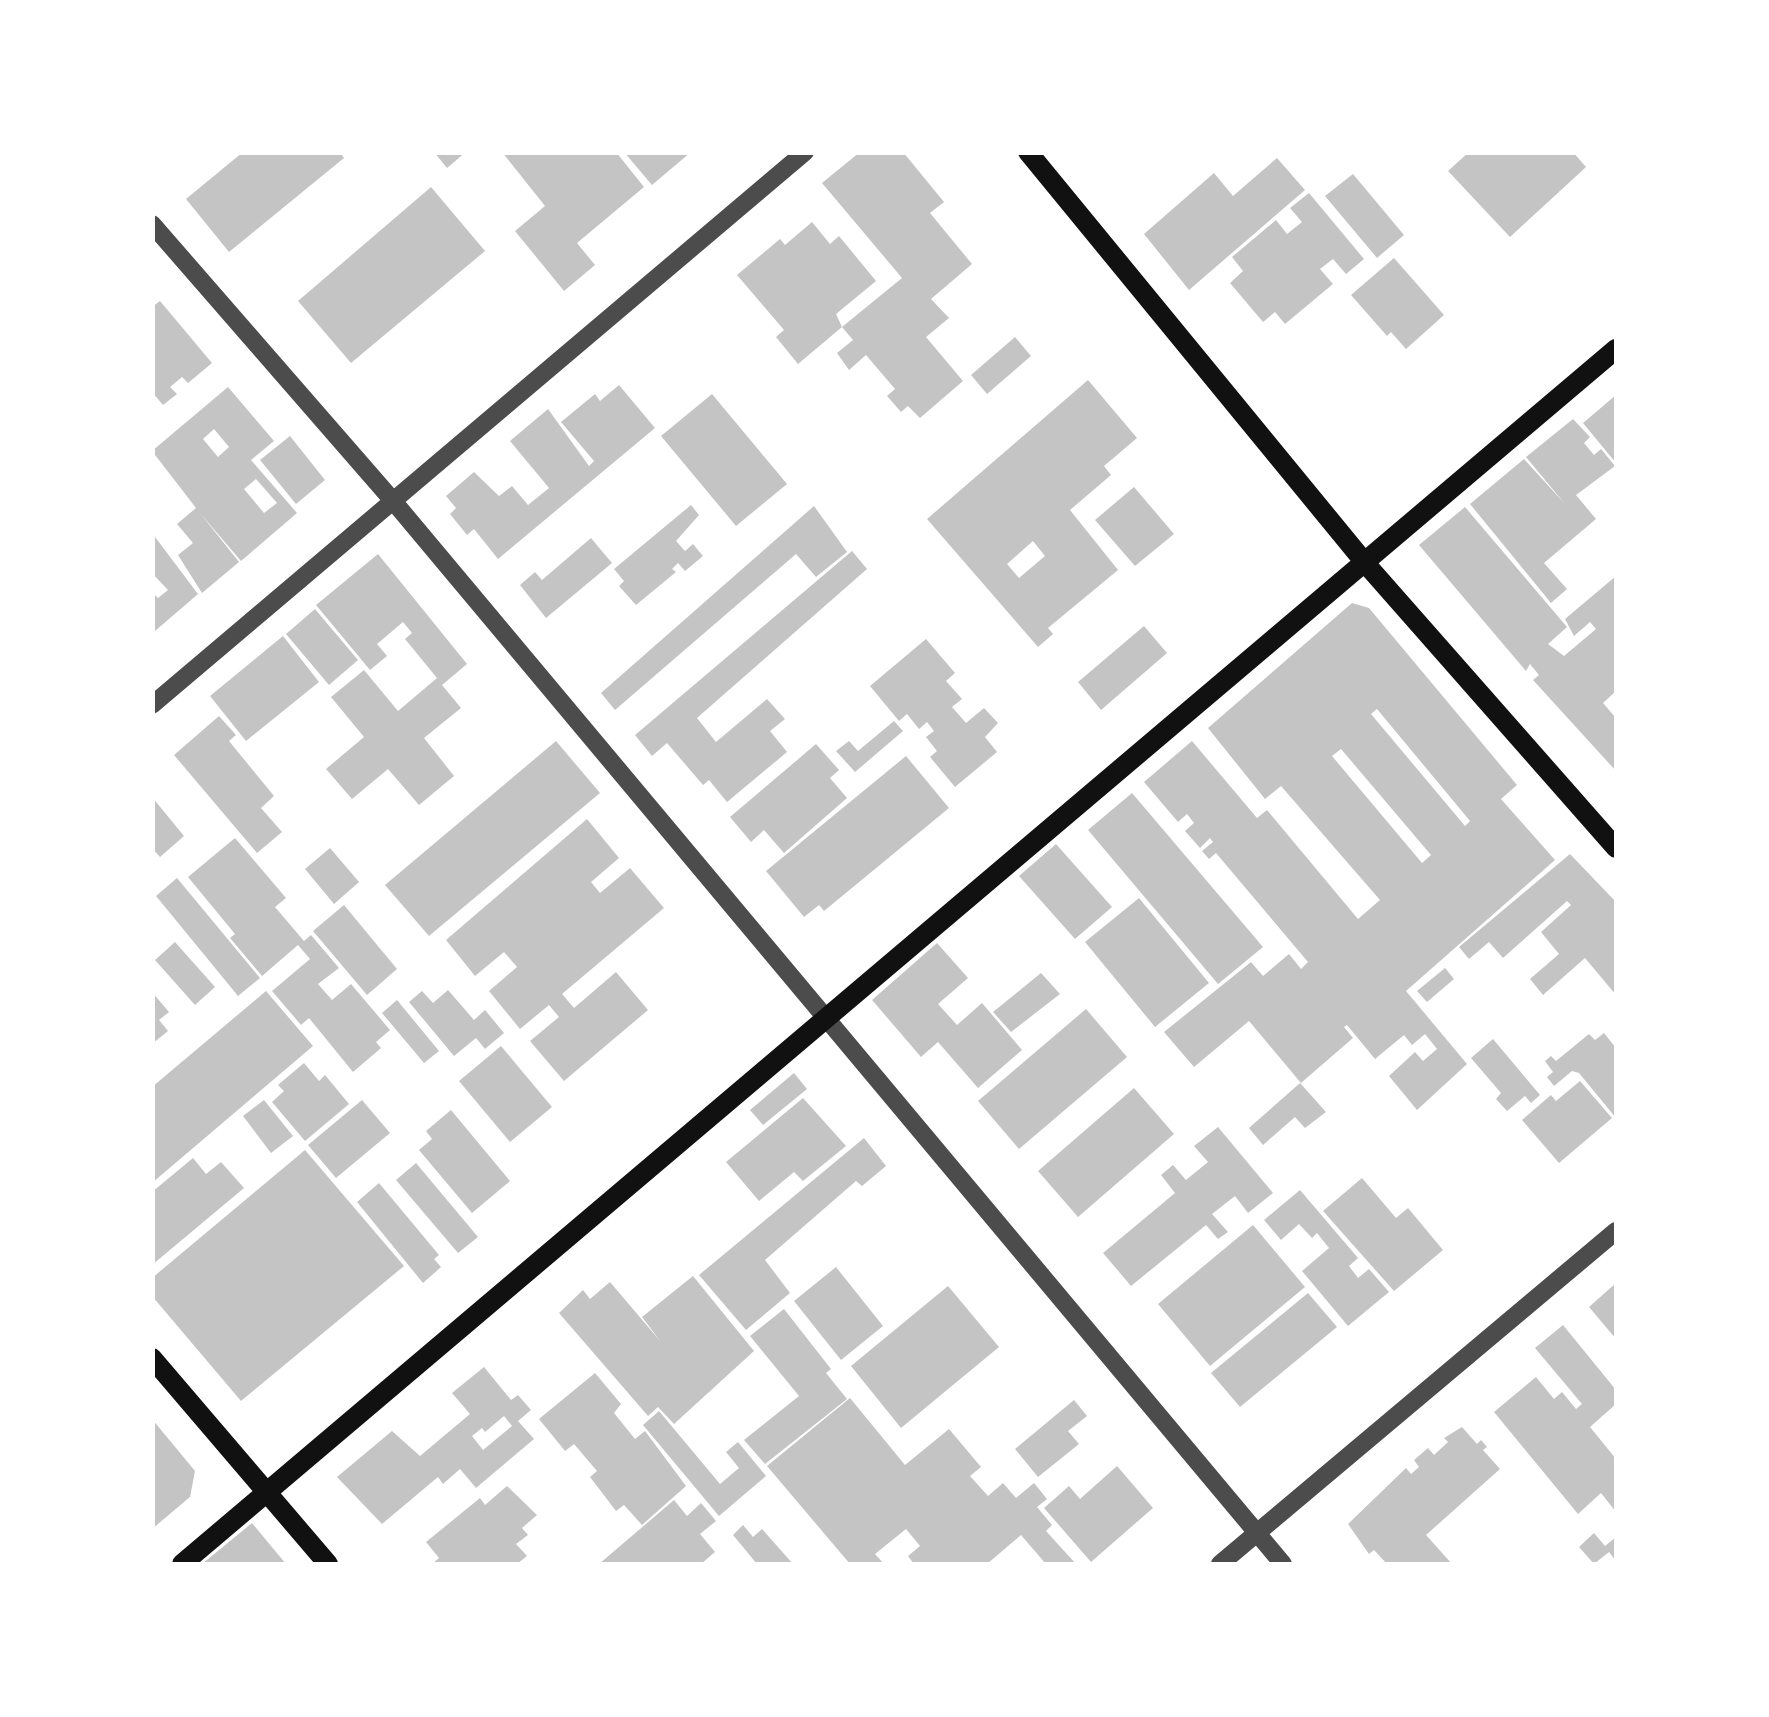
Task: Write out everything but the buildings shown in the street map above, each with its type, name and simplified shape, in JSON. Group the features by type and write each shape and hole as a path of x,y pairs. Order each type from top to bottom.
{"main road":[{"path":"1028,152 1366,564 1616,848"},
{"path":"182,1564 1616,349"},
{"path":"152,1358 328,1564"}],"street":[{"path":"152,705 805,152"},
{"path":"152,224 394,502 1283,1564"},
{"path":"1220,1564 1616,1231"}]}
